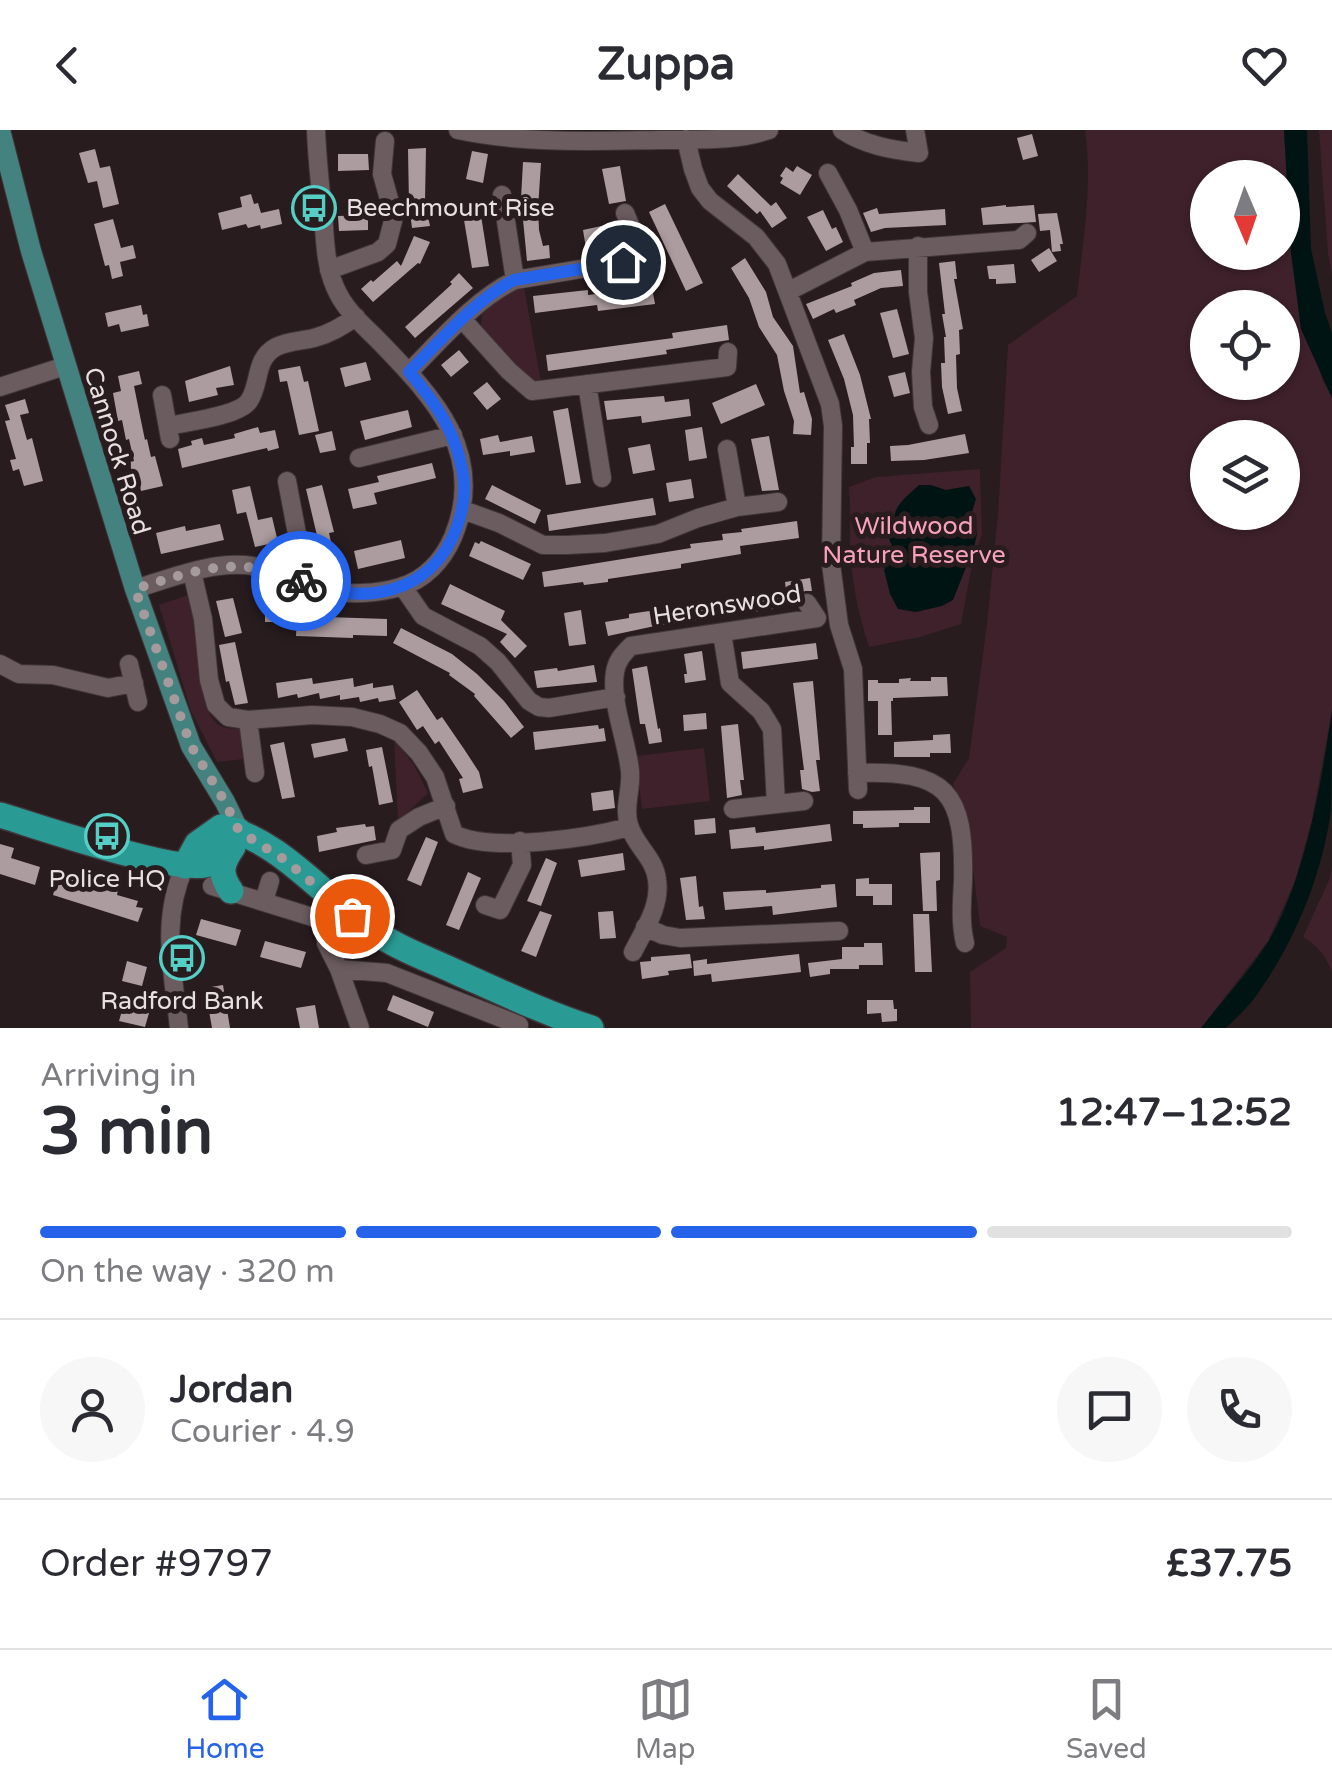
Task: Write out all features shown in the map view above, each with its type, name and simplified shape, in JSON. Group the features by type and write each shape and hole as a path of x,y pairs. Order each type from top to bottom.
{"highway":[{"path":"0,815 135,856 186,866 197,844 221,827 236,839 285,860 334,915 551,1015 592,1028"},
{"path":"222,889 222,868 236,839"}],"main road":[{"name":"Cannock Road","path":"0,130 30,251 135,589 191,746 225,802 236,839"}],"street":[{"path":"135,589 192,572 239,565 326,590 376,592 422,577 448,550 463,510 464,476 453,435 431,397 345,306 330,270 316,130"},
{"path":"458,130 686,140 732,139 769,130"},
{"path":"842,130 872,144 919,152 915,130"},
{"path":"686,140 700,188 710,201 756,237 777,264 830,404 831,564 838,625 853,669 858,782 893,772 947,781 959,818 963,873 960,933"},
{"path":"330,270 378,252 392,234 394,217 382,174 384,141"},
{"path":"828,173 864,252"},
{"path":"502,196 514,280"},
{"path":"624,213 652,276"},
{"path":"789,291 864,252 1023,242"},
{"path":"918,246 924,338 920,415"},
{"path":"409,372 500,287 514,280 623,262 642,255"},
{"path":"162,395 169,433 234,412 250,400 259,366 278,346 326,334 356,317"},
{"path":"462,319 532,392 728,366 728,352"},
{"path":"0,386 65,366"},
{"path":"587,384 607,465"},
{"path":"359,458 453,435"},
{"path":"728,449 737,507"},
{"path":"283,489 298,539 288,576"},
{"path":"463,510 499,522 543,544 567,545 658,534 737,507 778,502"},
{"path":"192,572 203,619 208,680 216,706 228,717 352,717 400,734 419,752 435,778 454,834 466,840 520,841 597,835 629,827 652,860 658,877 658,895 633,952"},
{"path":"403,586 422,616 480,646 529,701 539,707 616,697"},
{"name":"Heronswood","path":"629,827 631,778 614,674 619,658 631,646 818,618 808,604"},
{"path":"722,632 730,684 761,711 772,729 776,804"},
{"path":"0,661 16,660 53,675 108,688 134,684"},
{"path":"129,664 138,702"},
{"path":"248,720 255,773"},
{"path":"734,809 804,801"},
{"path":"366,855 392,850 399,830 446,806"},
{"path":"486,905 500,910 522,865 520,841"},
{"path":"179,1028 169,927 176,886 186,866"},
{"path":"264,902 270,881"},
{"path":"222,889 264,902 334,915 326,944 360,1028"},
{"path":"646,927 680,938 817,941 839,931"},
{"path":"339,969 387,974 518,1025"}],"green space":[{"path":"1085,130 1284,130 1286,160 1190,160 1190,270 1295,270 1322,379 1332,398 1332,710 1312,820 1295,881 1268,941 1201,1028 971,1028 970,972 1006,948 1007,937 980,926 967,818 953,784 969,758 987,624 1008,345 1077,296 1088,172"},
{"path":"1319,130 1332,130 1332,276 1328,254"},
{"path":"524,287 541,382 527,379 481,327 482,312 505,292"},
{"name":"Wildwood Nature Reserve","path":"980,469 982,534 961,624 869,647 852,570 849,487 876,477"},
{"path":"191,594 208,709 218,724 240,729 245,759 217,762 191,711 159,605"},
{"path":"394,739 414,765 428,793 398,822"},
{"path":"704,748 710,801 642,809 636,756"},
{"path":"1332,867 1332,972 1321,952 1303,937"}],"shaded area":[{"path":"1284,130 1307,130 1311,249 1332,333 1332,398 1301,329 1300,290 1296,290 1293,270 1300,270 1300,160 1286,160"},
{"path":"919,485 946,490 969,486 976,499 972,512 977,534 953,600 916,612 898,609 884,570 895,552 889,539 894,516 902,501"},
{"path":"1332,710 1331,810 1321,860 1304,910 1281,957 1250,1004 1226,1028 1201,1028 1261,953 1281,917 1310,829"}],"building":[{"path":"1032,134 1038,156 1023,160 1017,138"},
{"path":"426,148 425,201 430,226 412,228 408,149"},
{"path":"95,149 100,168 110,166 119,204 103,208 97,181 88,183 79,153"},
{"path":"472,151 488,154 483,183 466,179"},
{"path":"338,154 368,154 369,170 338,171"},
{"path":"523,162 541,163 539,230 543,246 549,245 550,258 527,261 521,199"},
{"path":"620,166 626,201 609,204 602,169"},
{"path":"797,166 812,175 800,195 780,183 786,167 793,172"},
{"path":"738,174 771,206 776,202 787,218 772,228 760,211 757,214 727,186"},
{"path":"251,194 261,213 279,209 282,224 261,229 260,225 248,228 246,224 222,230 218,213 242,207 240,197"},
{"path":"665,204 703,283 686,291 649,212"},
{"path":"1034,205 1036,222 983,225 981,208"},
{"path":"476,206 476,210 480,209 489,266 472,268 462,208"},
{"path":"877,208 879,214 945,209 946,225 871,232 863,213"},
{"path":"823,210 843,242 826,251 807,217"},
{"path":"1057,213 1063,244 1061,251 1052,252 1050,230 1040,231 1038,214"},
{"path":"368,215 368,230 339,231 338,216"},
{"path":"113,219 121,248 133,245 136,258 120,262 123,276 112,279 94,224"},
{"path":"606,225 611,251 587,255 583,230"},
{"path":"414,236 430,242 420,264 373,302 361,289 397,261 401,266"},
{"path":"1049,248 1057,261 1039,272 1031,260"},
{"path":"745,258 766,292 773,317 793,346 800,393 804,392 812,419 811,435 793,434 794,421 777,355 731,268"},
{"path":"955,261 954,279 963,329 959,330 960,354 956,355 962,411 948,414 942,387 946,337 939,263"},
{"path":"1014,264 1016,283 996,284 996,279 989,279 987,266"},
{"path":"901,270 903,286 881,288 836,313 834,309 813,319 806,304 874,273"},
{"path":"459,273 473,288 415,338 405,327"},
{"path":"652,288 655,304 598,311 597,305 535,313 533,296 588,290 588,295"},
{"path":"141,305 149,326 121,332 119,324 108,327 105,313"},
{"path":"897,309 909,354 893,358 880,313"},
{"path":"727,325 729,340 666,350 667,354 548,371 546,355 673,338 672,333"},
{"path":"844,334 871,419 867,464 851,464 853,415 828,340"},
{"path":"459,350 469,362 451,377 441,365"},
{"path":"366,362 371,380 345,387 340,368"},
{"path":"230,366 234,385 216,388 218,395 189,402 185,381"},
{"path":"300,366 304,382 308,381 319,431 299,435 287,381 280,382 278,370"},
{"path":"139,371 142,384 134,386 145,440 151,457 155,456 163,486 141,491 137,473 132,474 130,462 134,461 129,439 126,440 122,420 118,421 113,393 121,391 118,376"},
{"path":"905,372 910,393 894,397 888,376"},
{"path":"487,382 501,399 487,410 473,393"},
{"path":"756,384 765,405 721,424 712,403"},
{"path":"664,396 665,402 689,399 691,416 642,423 641,416 607,420 604,401"},
{"path":"25,399 29,413 20,415 27,440 32,438 43,481 24,486 19,469 13,471 10,460 16,459 5,421 10,420 5,405"},
{"path":"568,408 581,483 566,485 553,411"},
{"path":"408,410 412,427 365,440 360,421"},
{"path":"258,427 260,433 275,430 279,448 182,468 178,449 192,445 191,441 202,438 204,445 235,438 234,434"},
{"path":"702,427 707,458 689,461 685,430"},
{"path":"332,431 336,450 320,453 315,435"},
{"path":"965,434 969,453 891,461 890,446"},
{"path":"498,435 500,442 532,436 535,452 483,455 480,439"},
{"path":"769,436 779,490 762,491 751,439"},
{"path":"650,444 655,470 633,474 628,448"},
{"path":"432,463 436,478 374,493 377,504 353,509 348,489 379,482 377,476"},
{"path":"691,479 694,498 669,502 666,483"},
{"path":"322,485 334,532 329,533 336,565 319,569 313,546 319,544 306,489"},
{"path":"492,485 541,510 535,524 485,499"},
{"path":"250,486 258,520 272,517 278,542 255,547 246,512 237,514 232,490"},
{"path":"653,498 656,515 549,531 547,515"},
{"path":"797,521 799,538 740,546 741,554 608,582 544,587 542,572 691,548 690,544 723,540 722,534 742,532 741,529"},
{"path":"220,524 224,540 161,554 156,533"},
{"path":"401,540 405,558 358,569 354,551"},
{"path":"481,541 531,564 523,580 469,556 475,542"},
{"path":"810,578 812,591 787,598 785,582"},
{"path":"450,584 505,611 501,620 527,646 515,658 500,642 507,634 441,604"},
{"path":"777,592 780,608 608,636 605,622 629,618 629,614"},
{"path":"233,598 242,633 225,637 216,601"},
{"path":"265,605 290,606 289,622 265,622"},
{"path":"581,610 586,644 569,646 564,613"},
{"path":"297,616 387,619 387,636 296,636"},
{"path":"401,628 452,654 477,674 524,727 511,738 475,694 450,673 393,643"},
{"path":"235,642 248,703 235,705 219,645"},
{"path":"816,643 818,659 743,669 741,652"},
{"path":"702,651 706,680 685,683 684,654"},
{"path":"594,665 597,682 537,688 534,671"},
{"path":"647,666 662,742 649,744 645,724 640,724 632,669"},
{"path":"931,677 947,677 948,696 893,698 892,735 878,735 878,701 868,701 868,680 899,683 899,679 911,678 910,681 931,681"},
{"path":"312,678 313,684 353,678 354,687 373,683 373,688 393,685 396,699 360,702 359,697 340,700 340,695 320,699 319,693 278,698 276,683"},
{"path":"813,681 820,791 812,792 802,789 800,770 804,770 793,683"},
{"path":"417,690 437,720 442,717 464,749 479,772 483,788 463,793 459,779 463,778 439,741 435,744 423,726 417,730 399,702"},
{"path":"706,713 707,729 684,731 683,715"},
{"path":"738,724 742,795 727,798 721,726"},
{"path":"598,725 599,729 604,728 606,741 535,750 533,732"},
{"path":"950,734 951,753 894,757 894,742 933,740 933,735"},
{"path":"345,738 348,751 314,758 311,744"},
{"path":"284,742 295,797 282,799 270,745"},
{"path":"382,747 393,802 379,805 366,750"},
{"path":"613,790 615,808 593,811 591,793"},
{"path":"930,807 930,823 863,828 863,824 853,824 853,811"},
{"path":"715,818 716,833 695,835 694,820"},
{"path":"830,824 832,841 764,850 764,846 731,849 729,830 755,827 756,833"},
{"path":"374,826 376,840 319,852 317,836 337,832 336,828"},
{"path":"426,837 438,842 421,886 407,880"},
{"path":"0,844 14,848 11,858 40,867 35,885 0,874"},
{"path":"940,852 937,911 923,911 920,853"},
{"path":"623,853 625,870 581,877 578,860"},
{"path":"546,858 557,863 541,906 527,901"},
{"path":"468,872 481,878 459,930 446,925"},
{"path":"59,874 118,890 117,895 138,901 136,907 143,908 138,922 53,895"},
{"path":"696,876 699,907 703,906 705,919 686,920 680,878"},
{"path":"869,878 869,884 892,884 892,905 873,905 873,896 856,896 856,879"},
{"path":"835,884 837,907 773,915 772,906 725,910 723,892 766,893"},
{"path":"540,911 552,915 536,957 521,951"},
{"path":"613,911 616,938 600,939 598,912"},
{"path":"913,914 929,914 932,972 915,972"},
{"path":"201,919 241,930 236,946 196,935"},
{"path":"265,941 306,952 301,968 260,957"},
{"path":"864,943 882,943 883,965 830,969 830,974 810,977 808,963 842,959 842,947 864,947"},
{"path":"690,954 692,968 642,979 640,962 651,961 651,957"},
{"path":"799,954 801,972 712,982 711,974 694,976 693,961 707,959 707,964"},
{"path":"127,961 147,967 142,986 122,981"},
{"path":"223,985 230,1028 212,1028 205,988"},
{"path":"393,995 434,1012 428,1027 387,1010"},
{"path":"867,1000 893,1000 897,1021 882,1022 881,1013 867,1014"},
{"path":"315,1005 319,1028 300,1028 296,1008"},
{"path":"123,1007 149,1013 145,1027 119,1021"}],"way so far":[{"path":"301,581 239,565 192,572 135,589 191,746 239,831 285,860 352,916"}],"place":[{"name":"Beechmount Rise","path":"314,208"},
{"name":"Police HQ","path":"107,836"},
{"name":"Radford Bank","path":"182,958"}],"route":[{"path":"301,581 326,590 376,592 403,586 437,564 448,550 463,510 464,476 446,419 409,372 500,287 514,280 623,262"}]}
